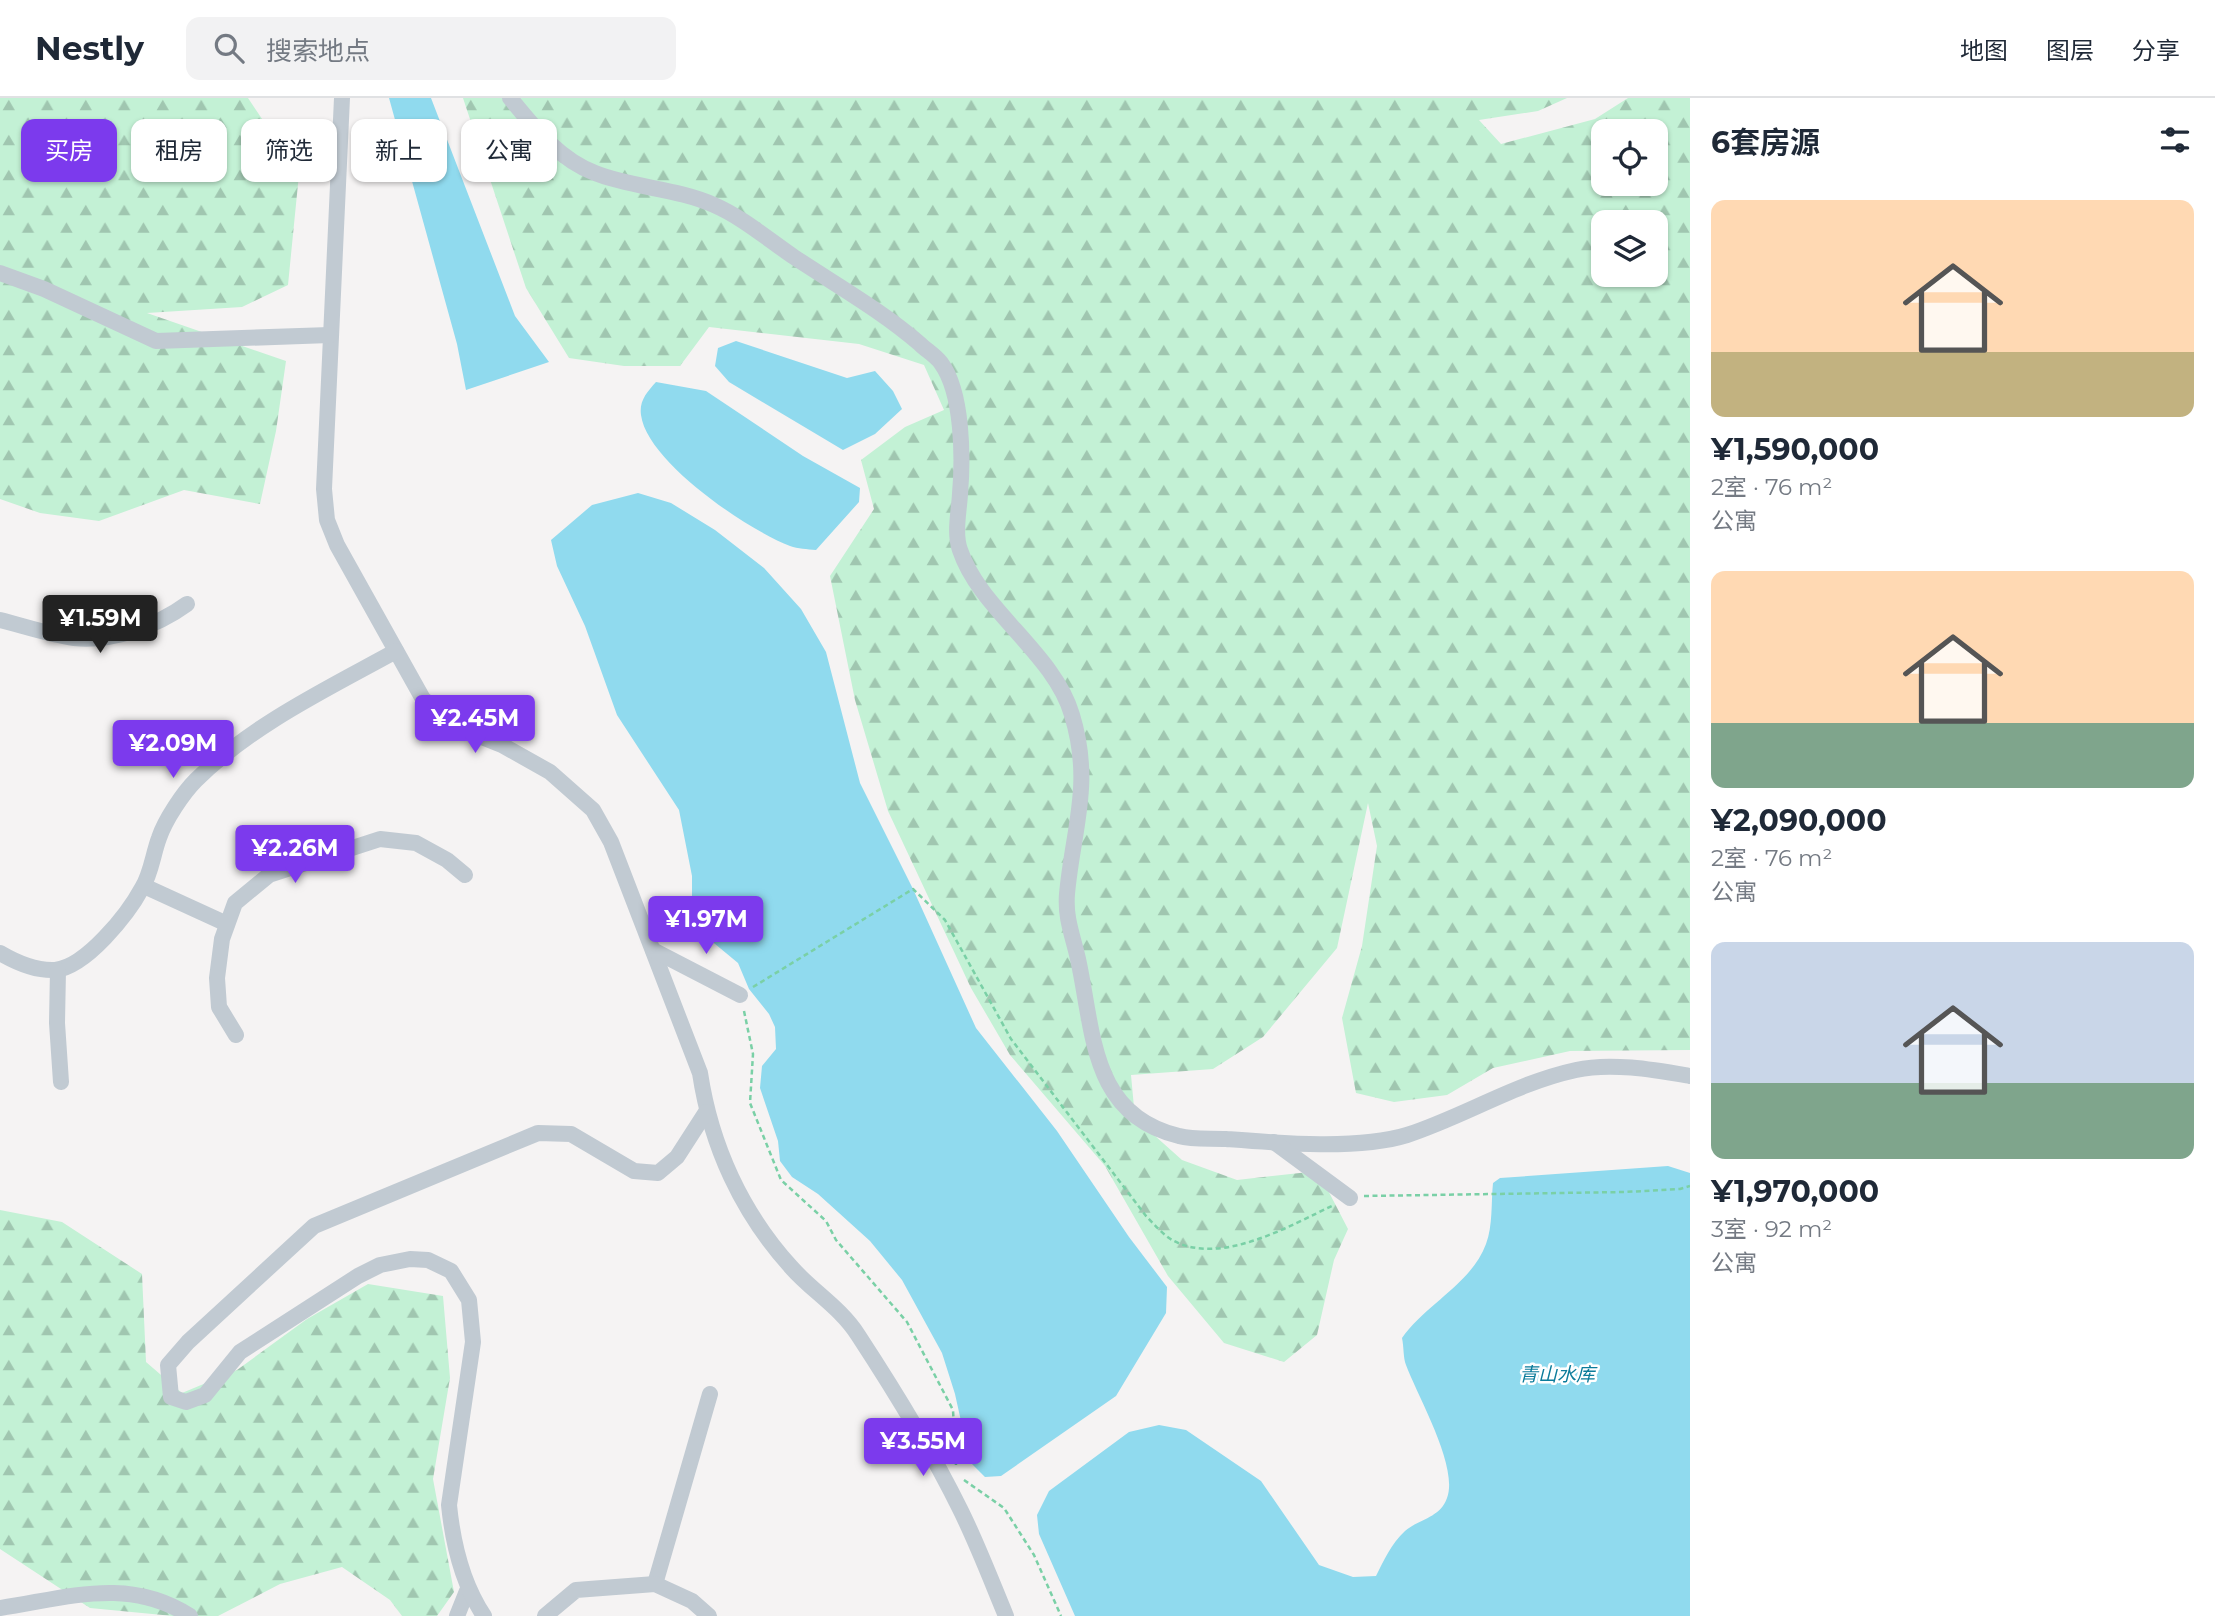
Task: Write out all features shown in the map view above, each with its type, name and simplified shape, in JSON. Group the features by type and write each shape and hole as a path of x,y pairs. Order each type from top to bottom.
{"street":[{"path":"342,98 324,489 327,520 337,545 423,699 457,727 502,746 550,772 593,810 611,842 700,1073 706,1112 730,1178 757,1225 792,1269 832,1304 857,1332 898,1401 914,1421 961,1509 1006,1616"},
{"path":"510,98 542,137 576,164 598,175 680,191 720,207 905,332 941,363 951,384 959,420 962,477 957,537 960,554 986,593 1055,679 1072,712 1080,754 1083,801 1067,894 1067,924 1078,956 1090,1031 1104,1079 1134,1116 1178,1136 1335,1143 1404,1136 1522,1086 1581,1068 1651,1070 1690,1076"},
{"path":"0,273 44,289 156,341 330,335"},
{"path":"0,620 75,638 113,636 166,619 187,604"},
{"path":"0,953 33,969 58,970 80,957 117,927 144,886 160,834 193,783 230,750 289,710 396,651"},
{"path":"236,1035 219,1007 217,978 222,939 235,904 269,875 380,839 415,843 447,860 465,875"},
{"path":"144,886 228,924"},
{"path":"653,950 740,995"},
{"path":"58,970 57,1023 61,1082"},
{"path":"484,1616 467,1591 452,1532 449,1505 473,1342 469,1300 451,1271 428,1260 410,1259 380,1265 240,1352 205,1395 186,1402 171,1396 168,1365 188,1342 314,1226 538,1133 571,1135 634,1171 658,1172 677,1157 706,1112"},
{"path":"1274,1142 1350,1198"},
{"path":"655,1584 710,1394"},
{"path":"545,1616 576,1590 655,1584 692,1601 709,1616"},
{"path":"0,1608 117,1590 167,1601 190,1616"},
{"path":"457,1616 467,1591"}],"path":[{"path":"913,889 740,995 753,1054 750,1103 781,1180 826,1221 836,1240 907,1322 953,1410 957,1468 964,1480 1004,1508 1034,1555 1061,1616"},
{"path":"1370,1195 1625,1192 1690,1186"}],"green space":[{"path":"0,98 248,98 262,119 241,119 241,182 298,182 288,285 242,307 147,313 286,361 276,431 260,504 184,490 99,521 40,513 0,499"},
{"path":"463,98 1567,98 1538,111 1479,120 1501,144 1591,120 1591,196 1668,196 1668,119 1595,119 1628,98 1690,98 1690,1050 1570,1051 1493,1068 1447,1095 1394,1102 1356,1093 1342,1018 1362,946 1377,846 1368,803 1337,948 1263,1037 1213,1069 1131,1075 1135,1118 1182,1160 1237,1180 1318,1171 1348,1229 1334,1260 1317,1335 1284,1362 1224,1343 1168,1276 1105,1166 1010,1055 971,988 888,811 855,700 830,576 874,509 861,460 905,427 944,410 924,365 859,344 709,327 680,366 624,366 569,358 526,288 491,182 557,182 557,119 470,119"},
{"path":"0,1210 62,1222 142,1274 146,1362 182,1393 237,1370 307,1319 368,1284 443,1296 450,1378 433,1479 454,1592 437,1616 402,1616 390,1600 342,1567 280,1584 218,1616 173,1616 90,1608 0,1549"}],"water":[{"path":"389,98 431,98 439,119 395,119"},
{"path":"447,140 461,182 463,182 515,316 549,362 466,390 457,344 412,182 447,182"},
{"path":"736,341 847,378 875,371 893,391 902,409 875,434 843,450 729,382 715,366 718,348"},
{"path":"656,382 706,391 803,456 860,488 859,502 816,550 790,546 750,525 726,510 680,473 647,433 641,405"},
{"path":"638,493 671,503 715,530 764,568 801,609 826,652 860,783 913,889 976,1028 1057,1131 1129,1237 1167,1287 1166,1313 1116,1396 1001,1476 985,1477 970,1462 955,1394 942,1353 902,1280 870,1241 818,1194 792,1177 780,1161 778,1141 760,1088 762,1066 776,1049 775,1027 769,1014 749,989 738,963 703,934 692,912 692,876 679,810 617,715 585,626 557,566 551,540 592,505"},
{"name":"青山水库","path":"1668,1166 1690,1173 1690,1616 1075,1616 1039,1534 1037,1515 1049,1491 1129,1432 1159,1425 1186,1430 1261,1481 1319,1565 1353,1577 1376,1576 1400,1536 1439,1510 1447,1498 1449,1485 1442,1450 1406,1365 1402,1338 1423,1314 1460,1282 1479,1258 1490,1230 1493,1183 1500,1178"}]}
